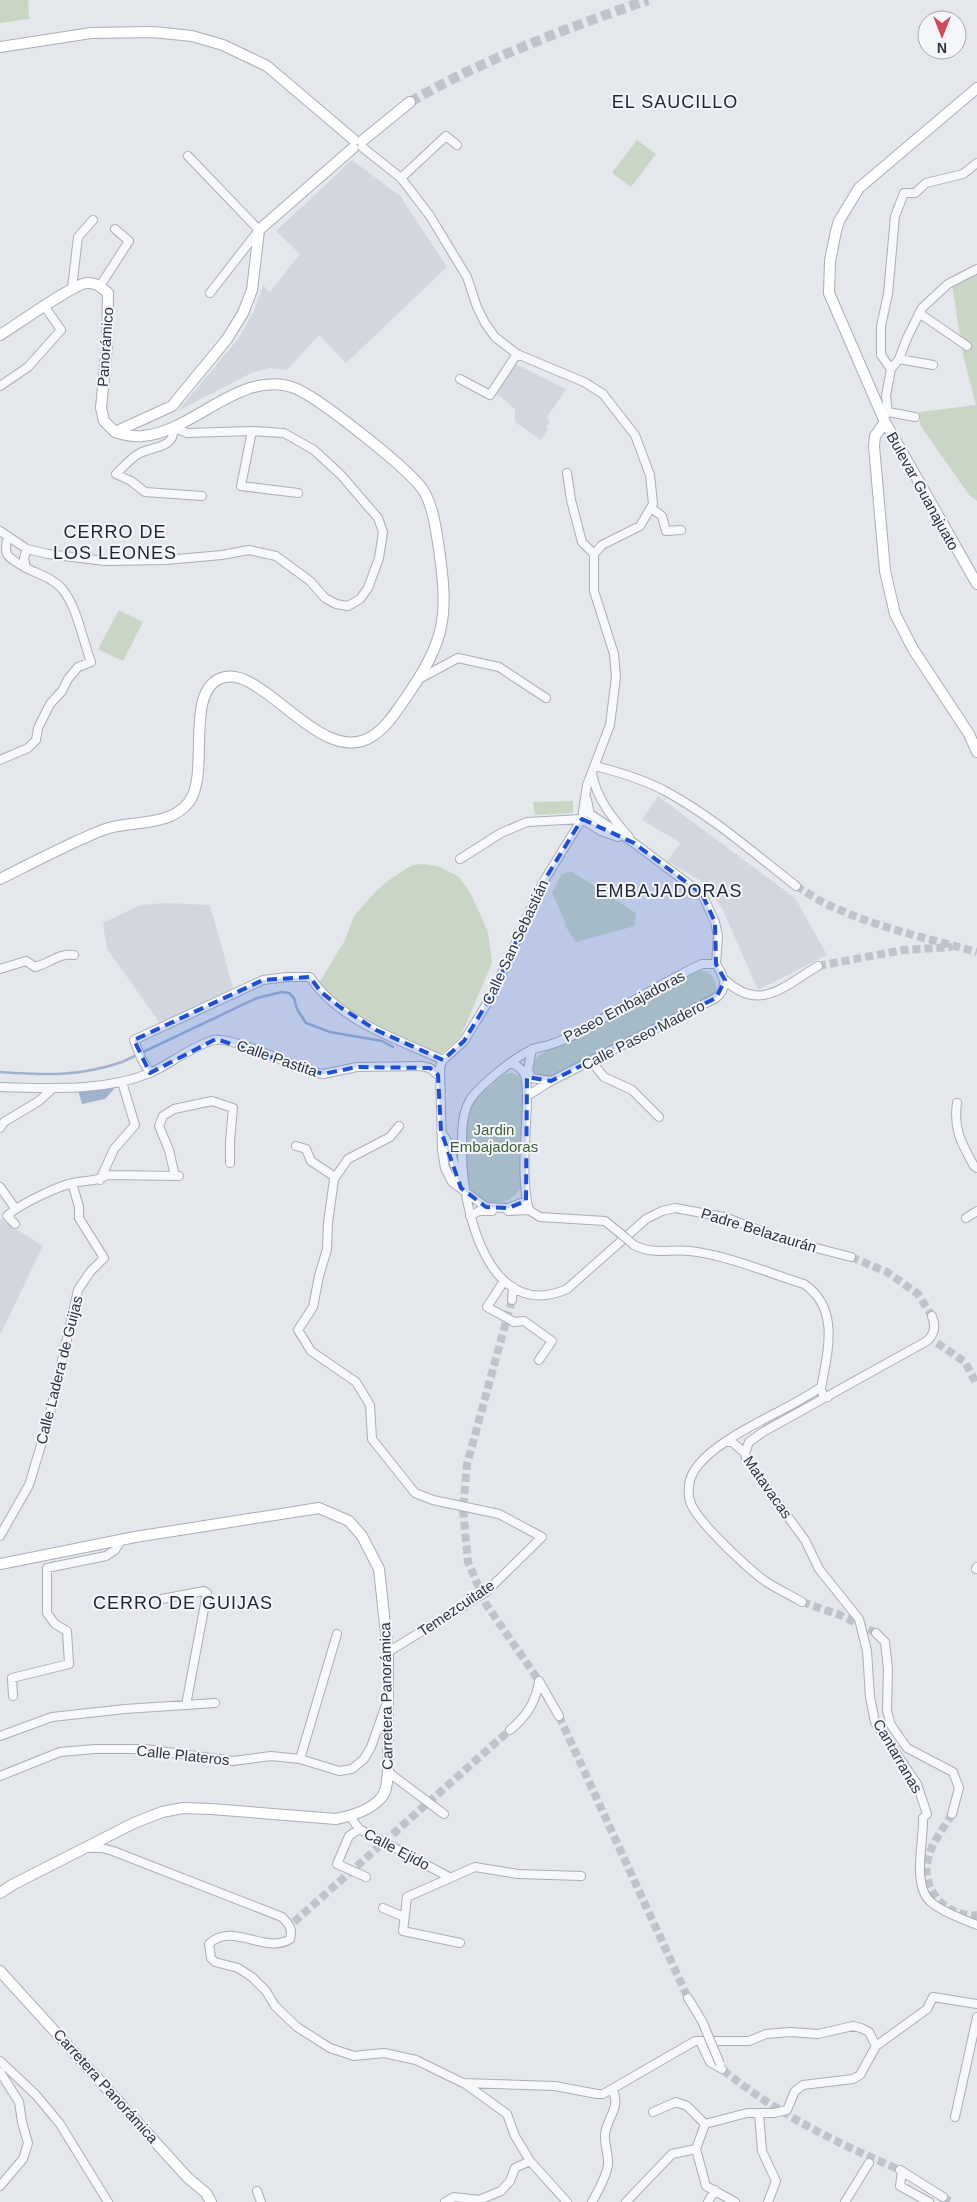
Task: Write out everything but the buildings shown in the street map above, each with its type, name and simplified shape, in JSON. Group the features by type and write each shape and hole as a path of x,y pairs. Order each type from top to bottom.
{"street":[{"path":"0,47 91,33 153,32 192,36 223,45 267,66 401,178 430,216 467,277 485,323 495,336 517,354 584,382 603,394 635,435 650,475 653,491 651,508 640,526 602,545 594,554 594,591 614,654 616,677 610,725 587,788 582,819"},
{"path":"885,417 829,293 830,261 836,231 845,209 859,188 977,88"},
{"path":"210,293 259,230 358,144 410,102"},
{"path":"401,178 446,136 457,145"},
{"path":"188,156 259,230"},
{"path":"891,369 881,355 881,326 888,294 895,216 904,193 915,192 926,183 963,174 977,163"},
{"path":"72,288 78,237 93,220"},
{"path":"100,286 129,241 115,228"},
{"path":"115,432 172,406 227,339 243,313 252,290 259,230"},
{"path":"977,269 948,284 922,308 899,358 891,369 886,396 885,417 875,436 874,446 885,572 889,593 902,632 969,734 977,752"},
{"name":"Panorámico","path":"0,335 72,288 87,283 100,286 108,293 109,304 101,408 104,421 115,432"},
{"path":"0,386 28,367 61,330 45,307"},
{"path":"920,313 967,346"},
{"path":"460,379 490,395 517,354"},
{"path":"899,358 933,365"},
{"path":"0,879 106,828 160,820 188,804 196,789 202,703 217,680 228,676 242,678 318,731 337,740 353,742 368,739 393,717 431,659 438,642 444,613 444,594 431,508 425,493 414,477 331,411 295,388 278,385 251,387 173,427 146,436 129,436 115,432"},
{"path":"885,417 915,417"},
{"name":"Bulevar Guanajuato","path":"885,417 977,584"},
{"path":"0,531 27,549 48,554 105,561 166,560 222,555 249,550 276,556 310,581 325,598 336,604 348,606 360,599 374,574 384,532 378,518 346,481 314,450 284,433 252,431 187,433 173,427"},
{"path":"173,427 174,434 170,441 139,453 116,474 145,492 202,496"},
{"path":"252,431 241,486 298,493"},
{"path":"146,436 150,450"},
{"path":"567,473 571,500 582,542 594,554"},
{"path":"651,508 662,516 666,531 681,530"},
{"path":"0,760 28,748 36,740 38,728 50,704 62,691 68,679 78,667 91,662 70,601 62,589 48,578 6,556 4,550 8,536"},
{"path":"26,568 24,558 27,549"},
{"path":"418,680 458,658 499,667 546,698"},
{"path":"593,770 595,787 609,812 634,843"},
{"path":"593,770 614,771 666,791 716,824 796,886"},
{"path":"587,788 587,805 590,814 634,843 702,894 715,922 718,936 716,964 724,974 725,980 741,993 762,997 818,966"},
{"path":"460,859 501,833 527,822 582,819 600,831 634,843"},
{"name":"Calle San Sebastián","path":"443,1060 464,1041 492,995 542,884 582,819"},
{"path":"0,969 26,961 35,968 63,954 74,955"},
{"name":"Paseo Embajadoras","path":"470,1216 463,1190 462,1137 465,1112 473,1096 511,1063 532,1049 550,1045 574,1035 696,966 716,964"},
{"path":"150,1072 135,1044 263,980 310,977 321,992 347,1012 376,1030 443,1060 438,1075 441,1132 445,1168 452,1182 480,1204 492,1209 508,1208 526,1201"},
{"name":"Calle Paseo Madero","path":"528,1096 550,1081 716,998 722,991 725,980"},
{"name":"Calle Pastita","path":"0,1087 53,1088 122,1082 150,1072 216,1039 235,1043 311,1072 323,1074 356,1067 421,1066 430,1068 438,1075"},
{"path":"532,1049 528,1070 531,1078 540,1081 550,1081"},
{"path":"591,1061 604,1078 632,1090 659,1117"},
{"path":"511,1063 520,1066 528,1080 526,1201 529,1210"},
{"path":"100,1180 114,1149 135,1125 122,1082"},
{"path":"0,1128 4,1122 39,1101 53,1088"},
{"path":"15,1224 7,1216 15,1208 72,1183 100,1180 107,1176 177,1176 159,1126 163,1116 174,1109 212,1101 233,1108 230,1163"},
{"path":"957,1103 955,1125 962,1143 974,1166 977,1168"},
{"path":"296,1146 306,1149 311,1161 335,1177 348,1159 390,1137 398,1126"},
{"name":"Temezcuitate","path":"335,1177 328,1222 327,1249 312,1307 298,1330 312,1351 356,1382 370,1405 372,1439 415,1493 433,1500 499,1514 540,1535 542,1538 486,1592 388,1652"},
{"name":"Calle Ladera de Guijas","path":"0,1536 29,1485 48,1422 78,1290 90,1272 104,1258 78,1218 78,1207 72,1183"},
{"path":"0,1187 15,1208"},
{"name":"Padre Belazaurán","path":"470,1216 476,1238 497,1275 513,1288 535,1295 555,1295 568,1289 646,1219 662,1211 675,1208 724,1217 789,1241 851,1257"},
{"path":"470,1216 479,1211 529,1210 540,1217 605,1221 644,1251 690,1251 720,1258 804,1284 812,1289 821,1300 828,1320 830,1336 821,1387 821,1393 828,1396"},
{"path":"966,1218 977,1211"},
{"path":"504,1282 487,1307 514,1322 524,1321 552,1341 539,1360"},
{"path":"512,1300 513,1288"},
{"path":"745,1452 751,1440 933,1340 934,1326 932,1316"},
{"path":"802,1602 765,1581 735,1554 692,1506 689,1488 694,1472 712,1452 726,1442 806,1398 821,1387"},
{"name":"Matavacas","path":"726,1442 732,1442 745,1452 746,1458 760,1479 805,1540"},
{"name":"Carretera Panorámica","path":"0,1564 121,1540 319,1508 349,1521 362,1536 371,1551 379,1569 388,1652 388,1772 386,1788 381,1799 350,1816 330,1818 210,1809 182,1808 162,1812 147,1817 12,1885 0,1893"},
{"path":"0,1516 8,1521"},
{"path":"13,1696 12,1678 60,1668 69,1664 67,1631 55,1624 47,1613 47,1568 106,1556 115,1550 121,1540"},
{"name":"Cantarranas","path":"805,1540 819,1570 859,1620 867,1651 870,1697 875,1722 912,1776 922,1798 927,1814 923,1818 920,1864 923,1892 932,1904 977,1926"},
{"path":"162,1599 204,1591 207,1593 186,1705"},
{"path":"876,1633 885,1642 888,1668 887,1711 891,1726 907,1748 953,1772 959,1788 952,1814"},
{"path":"300,1759 337,1634"},
{"path":"510,1730 529,1712 536,1697 538,1680 559,1716"},
{"path":"0,1736 52,1716 215,1703"},
{"name":"Calle Plateros","path":"0,1776 60,1752 96,1749 145,1749 233,1761 271,1756 300,1759 339,1771 352,1769 364,1759 371,1747 387,1703"},
{"path":"388,1772 444,1814"},
{"name":"Calle Ejido","path":"350,1816 359,1829 449,1877"},
{"path":"359,1829 349,1836 337,1864 366,1877"},
{"path":"86,1848 102,1848 113,1851 282,1917 292,1924 290,1939 278,1944 234,1936 214,1939 209,1944 210,1958 215,1962 238,1968 252,1977 266,1991 275,2006 298,2027 330,2048 354,2056 384,2052 416,2060 463,2083 507,2114 515,2136 530,2160 566,2202"},
{"path":"460,1944 404,1931 406,1897 475,1867 518,1874 580,1876"},
{"path":"383,1908 404,1917"},
{"name":"Carretera Panorámica","path":"0,1971 188,2178 206,2193 210,2202"},
{"path":"705,2124 747,2113 774,2114 787,2110 795,2091 803,2085 853,2079 860,2075 876,2046 927,2009 932,1997 977,2004"},
{"path":"688,1998 702,2021 722,2068 710,2062 700,2041"},
{"path":"955,2117 977,2017"},
{"path":"463,2083 555,2086 603,2094 695,2041 749,2041 766,2034 790,2032 818,2034 853,2026 868,2032 876,2046"},
{"path":"0,2061 36,2095 60,2124 108,2202"},
{"path":"0,2072 19,2102 28,2143 23,2159 0,2186"},
{"path":"592,2202 608,2164 604,2135 614,2112 616,2097 612,2089"},
{"path":"653,2112 676,2102 686,2106 705,2124"},
{"path":"759,2113 762,2151 776,2181 768,2202"},
{"path":"705,2124 696,2149 706,2186 735,2202"},
{"path":"626,2202 672,2154 696,2149"},
{"path":"446,2202 454,2197 479,2201 501,2191 510,2181 516,2168 530,2160"},
{"path":"845,2202 869,2164"},
{"path":"929,2202 902,2188 899,2182 901,2171 943,2197"},
{"path":"708,2202 715,2190"},
{"path":"258,2191 260,2202"}],"highlighted area":[{"path":"582,819 634,843 680,876 702,894 715,922 716,964 725,980 716,998 551,1081 527,1077 526,1201 508,1208 486,1207 461,1188 441,1131 438,1075 430,1068 357,1067 323,1074 216,1039 150,1073 134,1040 263,980 310,977 321,992 340,1007 376,1030 443,1060 464,1041 492,995 542,884"}],"shaded area":[{"path":"352,160 400,196 447,267 346,363 319,335 287,370 269,368 251,373 178,411 238,339 254,311 263,285 270,292 300,254 276,231"},
{"path":"513,363 566,389 547,417 550,422 541,440 515,422 515,409 494,391"},
{"path":"658,796 795,898 827,955 758,990 722,908 703,882 667,861 681,843 642,820"},
{"path":"166,903 210,905 233,988 160,1023 107,949 103,923 140,905"},
{"path":"0,1219 43,1246 0,1335"}],"green space":[{"path":"0,0 28,0 29,19 0,23"},
{"path":"637,140 656,154 631,187 612,173"},
{"path":"977,274 977,501 969,495 920,425 919,412 976,405 963,355 952,285"},
{"path":"119,610 143,622 123,661 98,649"},
{"path":"573,801 573,813 535,815 533,802"},
{"path":"423,864 440,867 459,877 471,894 488,932 492,963 461,1036 440,1055 404,1040 342,1006 340,1007 319,983 344,942 354,916 377,890 389,880 412,865"},
{"path":"571,871 636,913 635,926 576,942 565,926 566,924 552,893 561,875"},
{"name":"Jardin Embajadoras","path":"697,970 707,972 714,978 716,987 713,997 549,1078 535,1073 532,1065 539,1055"},
{"name":"Jardin Embajadoras","path":"512,1073 519,1076 523,1085 522,1185 509,1200 487,1203 476,1197 469,1185 465,1169 464,1151 468,1118 478,1096 501,1076"}],"water":[{"path":"115,1088 105,1099 82,1104 78,1090"}],"waterway":[{"path":"0,1072 62,1074 106,1067 122,1062 257,998 282,992 289,993 294,998 297,1009 306,1023 330,1032 382,1041 393,1047"}],"tunnel":[{"path":"410,102 438,86 526,45 648,0"},
{"path":"796,886 828,905 868,921 977,952"},
{"path":"818,966 903,950 952,947"},
{"path":"851,1257 887,1272 918,1294 932,1316"},
{"path":"512,1300 467,1464 463,1509 468,1562 486,1604 537,1678"},
{"path":"937,1343 965,1362 977,1385"},
{"path":"802,1602 840,1615 876,1633"},
{"path":"559,1716 688,1998"},
{"path":"294,1922 510,1730"},
{"path":"952,1814 935,1841 930,1853 927,1870 928,1881 932,1891 946,1907 966,1915 977,1915"},
{"path":"723,2070 786,2114 830,2138 900,2170"},
{"path":"943,2197 952,2202"}],"district":[{"name":"EL SAUCILLO","path":"675,102"},
{"name":"CERRO DE LOS LEONES","path":"115,542"},
{"name":"EMBAJADORAS","path":"669,891"},
{"name":"CERRO DE GUIJAS","path":"183,1603"}]}
